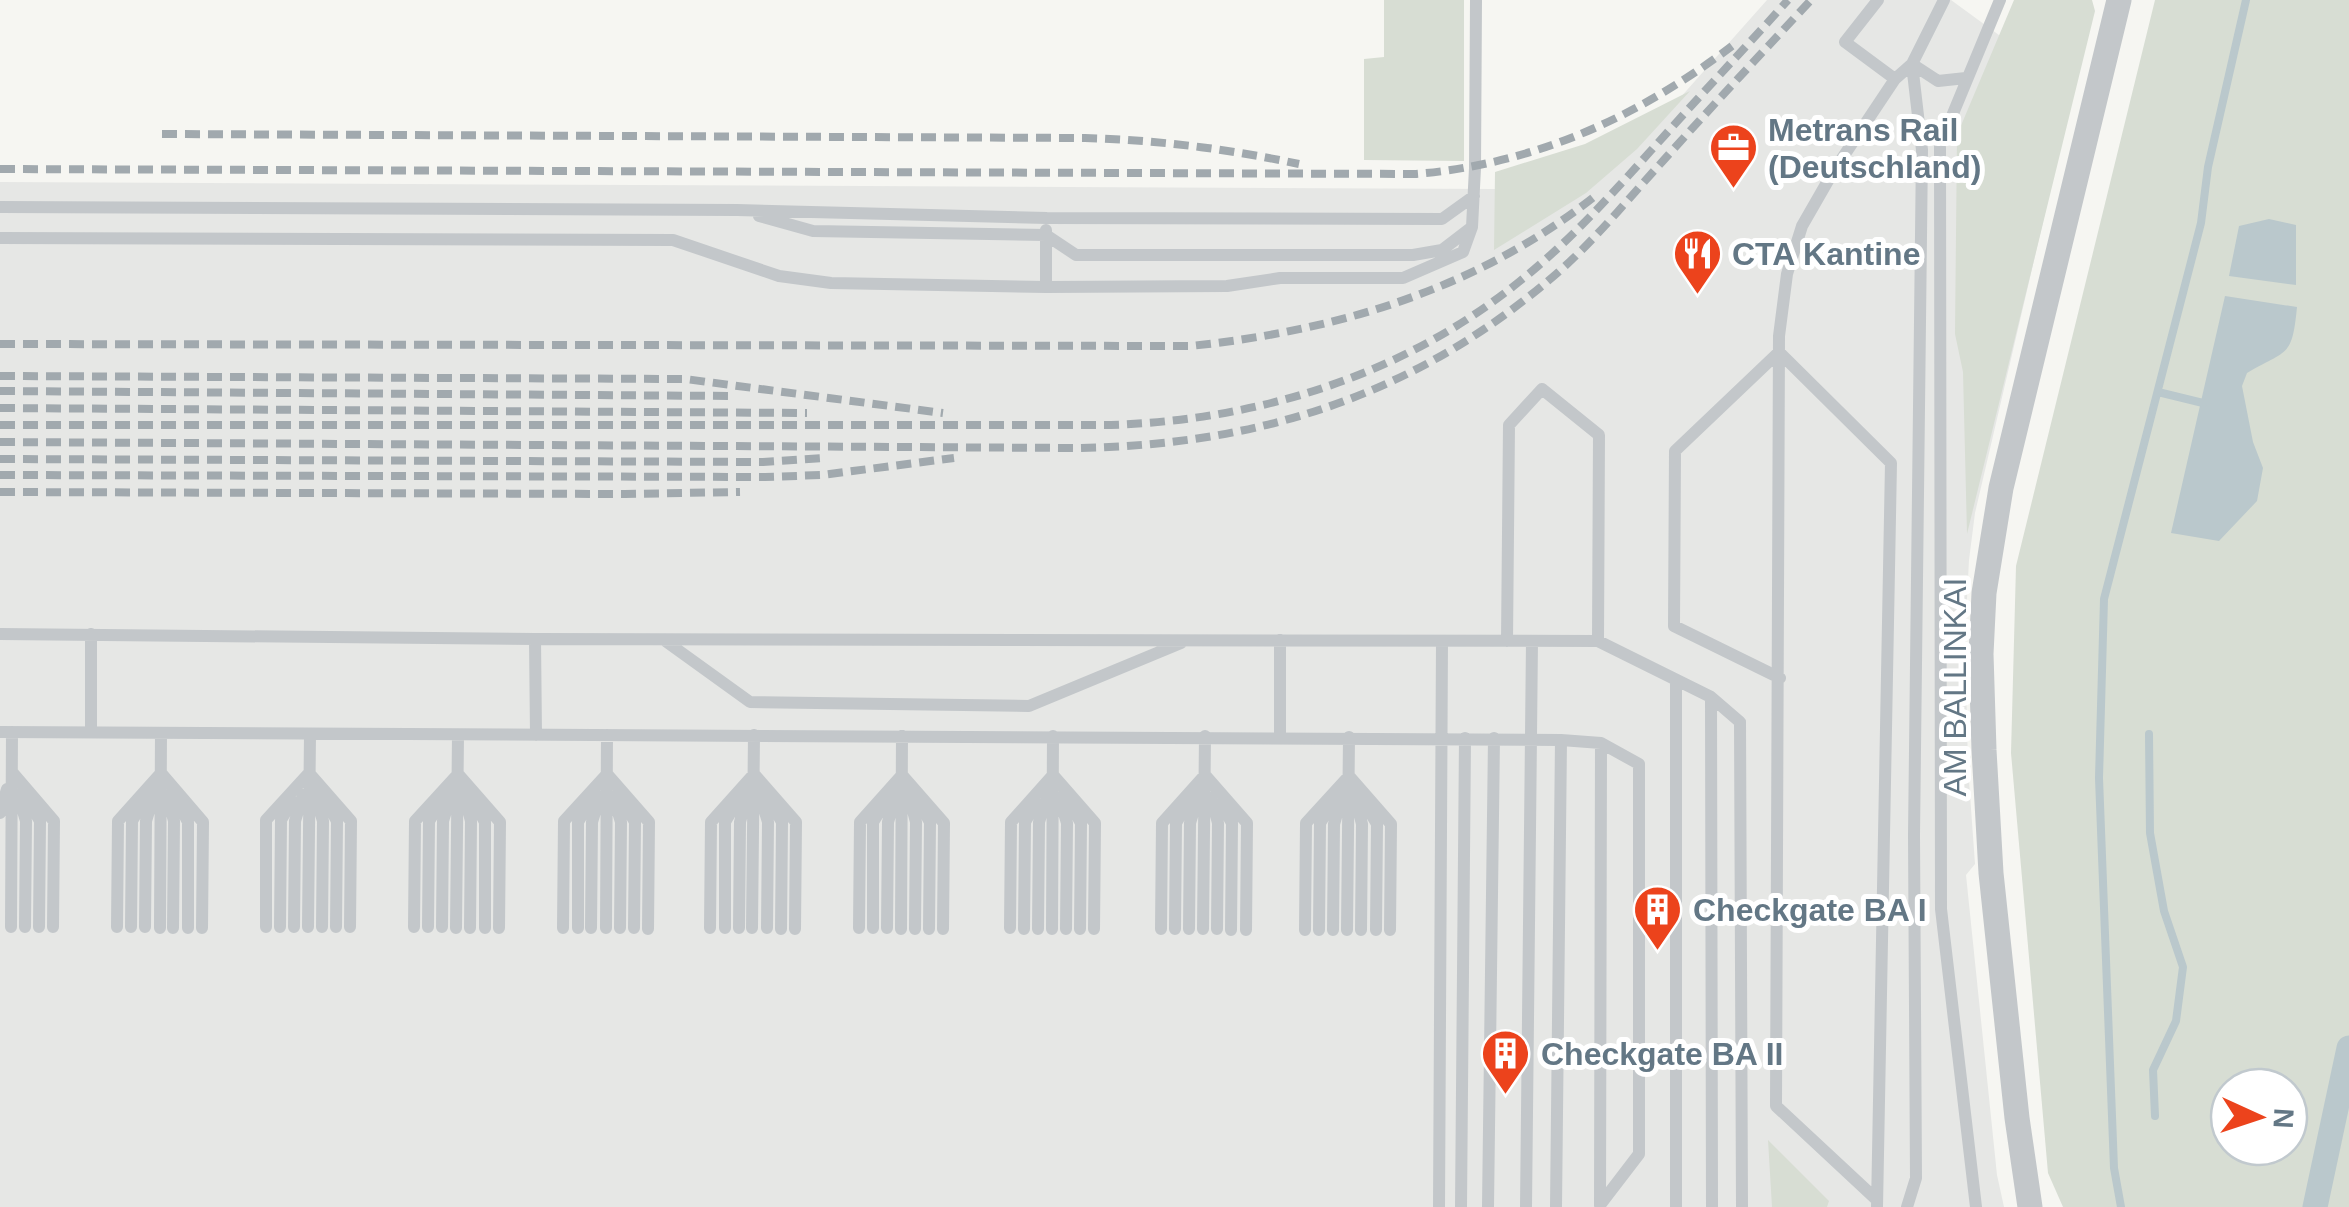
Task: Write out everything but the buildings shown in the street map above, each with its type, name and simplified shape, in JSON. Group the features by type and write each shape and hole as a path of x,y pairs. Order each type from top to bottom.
{"street":[{"name":"AM BALLINKAI","path":"2030,1207 2018,1134 1991,873 1984,750 1984,593 2001,488 2119,0"}],"lane":[{"path":"0,238 673,240 779,276 1046,287 1227,286 1280,278 1403,278 1463,252 1472,227 1476,0"},
{"path":"1878,0 1845,42 1895,79"},
{"path":"1877,1204 1776,1106 1779,352 1787,274 1802,226 1832,172 1895,79 1912,64 1944,0"},
{"path":"1976,1207 1940,909 1940,145 2000,0"},
{"path":"1912,64 1938,81 1966,78"},
{"path":"1907,1207 1916,1178 1914,836 1922,150 1912,64"},
{"path":"0,207 737,210 1047,218 1442,219 1474,196"},
{"path":"737,210 814,232 1046,236 1076,254 1412,255 1442,250 1472,227"},
{"path":"1046,287 1047,218"},
{"path":"1779,352 1674,451 1674,626 1780,678"},
{"path":"1779,352 1891,463 1877,1204"},
{"path":"1507,641 1509,425 1542,389 1600,435 1598,640"},
{"path":"0,634 1598,640 1711,697 1740,722 1742,1207"},
{"path":"91,732 92,634"},
{"path":"535,639 536,735"},
{"path":"663,639 750,702 1029,706 1188,640"},
{"path":"1280,640 1280,737"},
{"path":"1439,1207 1442,641"},
{"path":"1526,1207 1532,641"},
{"path":"1676,680 1676,1207"},
{"path":"1711,697 1712,1207"},
{"path":"12,772 40,820 32,927 6,732 1441,737 1600,743 1639,764 1639,1154 1600,1206"},
{"path":"159,927 146,821 160,773 161,733"},
{"path":"308,927 295,821 309,773 310,734"},
{"path":"456,928 471,821 458,774 458,735"},
{"path":"606,928 620,822 607,774 607,735"},
{"path":"753,928 740,822 754,774 754,735"},
{"path":"901,929 888,822 902,775 902,736"},
{"path":"1052,929 1067,823 1053,775 1053,736"},
{"path":"1203,929 1218,823 1204,776 1204,736"},
{"path":"1347,930 1362,824 1349,776 1349,737"},
{"path":"1461,1207 1465,738"},
{"path":"1488,1207 1494,738"},
{"path":"1556,1207 1560,740"},
{"path":"1600,743 1600,1206"},
{"path":"0,789 12,772"},
{"path":"0,813 12,772"},
{"path":"159,927 118,821 160,773"},
{"path":"159,927 174,821 160,773"},
{"path":"159,927 202,822 160,773"},
{"path":"308,927 266,820 309,773"},
{"path":"308,927 323,821 309,773"},
{"path":"308,927 351,821 309,773"},
{"path":"456,928 415,821 458,774"},
{"path":"456,928 443,821 458,774"},
{"path":"456,928 500,822 458,774"},
{"path":"606,928 564,822 607,774"},
{"path":"606,928 592,822 607,774"},
{"path":"606,928 649,822 607,774"},
{"path":"753,928 711,822 754,774"},
{"path":"753,928 768,822 754,774"},
{"path":"753,928 796,822 754,774"},
{"path":"901,929 860,822 902,775"},
{"path":"901,929 916,822 902,775"},
{"path":"901,929 944,822 902,775"},
{"path":"1052,929 1010,822 1053,775"},
{"path":"1052,929 1039,822 1053,775"},
{"path":"1052,929 1095,823 1053,775"},
{"path":"1203,929 1162,823 1204,776"},
{"path":"1203,929 1190,823 1204,776"},
{"path":"1203,929 1246,824 1204,776"},
{"path":"1347,930 1306,823 1349,776"},
{"path":"1347,930 1334,824 1349,776"},
{"path":"1347,930 1391,824 1349,776"}],"shaded area":[{"path":"1384,0 1464,0 1464,161 1364,160 1364,59 1384,57"},
{"path":"1767,0 1951,0 2003,38 2078,72 1975,513 1969,560 1965,636 1975,864 1966,875 1997,1175 2004,1207 0,1207 0,182 1495,189 1546,160 1663,117"},
{"path":"2014,0 2092,0 2095,11 1967,534 1963,372 1955,334 1957,135"},
{"path":"2155,0 2349,0 2349,1207 2063,1207 2048,1173 2011,753 2016,566"},
{"path":"1690,91 1637,149 1586,193 1494,250 1495,172 1585,144"},
{"path":"2269,219 2296,225 2296,285 2229,276 2239,226"},
{"path":"2225,296 2297,307 2293,335 2286,350 2247,373 2242,386 2253,442 2263,468 2257,501 2219,541 2171,533"},
{"path":"1768,1140 1829,1201 1827,1207 1772,1207"}],"waterway":[{"path":"2121,1207 2114,1168 2099,778 2104,599 2201,223 2208,167 2246,0"},
{"path":"2158,392 2203,403"},
{"path":"2149,734 2150,833 2164,911 2183,967 2176,1021 2153,1070 2155,1116"},
{"path":"2315,1207 2349,1048"}],"railway":[{"path":"0,425 1111,425 1221,414 1275,402 1379,367 1475,314 1520,281 1596,211 1788,0"},
{"path":"0,442 1078,448 1213,436 1277,422 1398,378 1455,348 1511,311 1590,242 1811,0"},
{"path":"0,169 1416,174 1502,160 1583,133 1660,95 1732,46"},
{"path":"162,134 1085,138 1193,146 1299,164"},
{"path":"0,344 1190,346 1298,329 1403,300 1503,257 1595,196"},
{"path":"0,376 685,379 943,413"},
{"path":"0,391 735,396"},
{"path":"0,408 807,413"},
{"path":"0,459 763,462 824,458"},
{"path":"0,475 765,477 822,475 954,458"},
{"path":"0,492 740,492"}],"place":[{"name":"Metrans Rail (Deutschland)","path":"1733,190"},
{"name":"CTA Kantine","path":"1697,296"},
{"name":"Checkgate BA I","path":"1658,952"},
{"name":"Checkgate BA II","path":"1506,1096"}]}
